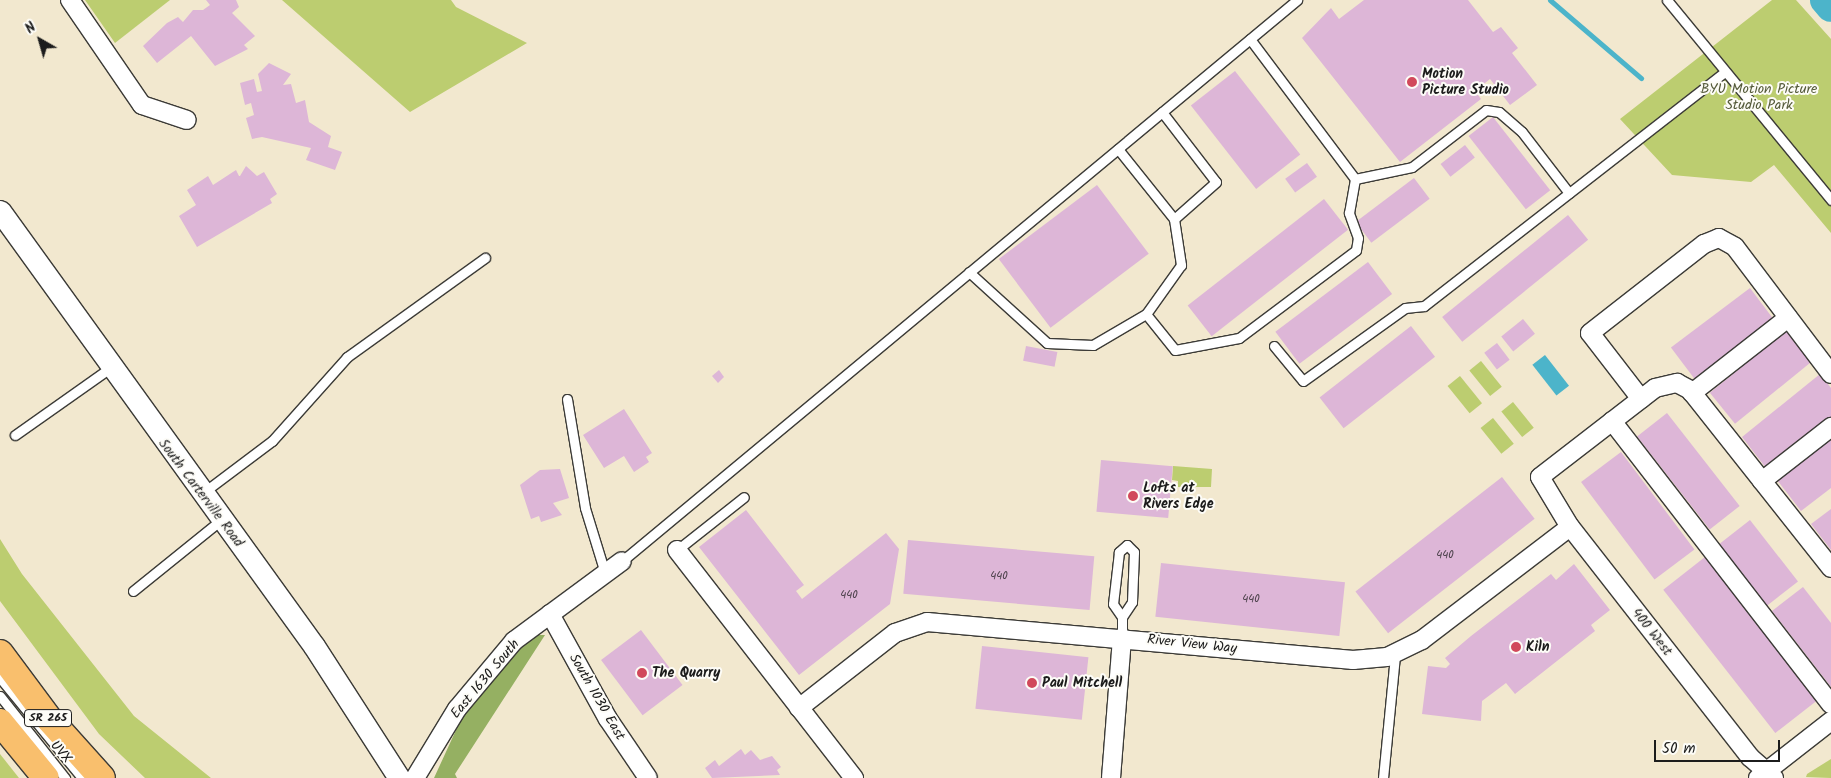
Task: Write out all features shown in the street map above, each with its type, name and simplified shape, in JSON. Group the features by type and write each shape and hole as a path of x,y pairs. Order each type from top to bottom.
{"main road":[{"name":"SR 265","path":"0,653 49,719 102,778"},
{"name":"SR 265","path":"0,722 46,778"}],"street":[{"path":"70,0 142,105 187,120"},
{"name":"South Carterville Road","path":"0,211 110,368 314,646 399,778"},
{"path":"1641,399 1590,332 1704,244 1719,238 1731,242 1831,374"},
{"path":"1692,393 1788,318"},
{"path":"1831,568 1692,393 1669,382 1641,399 1612,421 1831,704"},
{"name":"400 West","path":"1612,421 1540,477 1570,527 1766,775"},
{"path":"1762,481 1831,427"},
{"name":"River View Way","path":"799,708 895,633 921,623 951,622 1353,660 1395,655 1422,640 1570,527"},
{"path":"677,550 854,778"},
{"name":"East 1630 South","path":"415,778 456,709 514,641 622,561"},
{"name":"South 1030 East","path":"550,614 608,719 648,778"},
{"path":"1111,778 1122,637"},
{"path":"1766,775 1829,727"}],"lane":[{"path":"622,561 1297,0"},
{"path":"1667,0 1831,200"},
{"path":"1146,314 1175,350 1239,338 1356,250 1358,238 1349,212 1355,179 1250,39"},
{"path":"1274,346 1303,381 1405,308 1424,306 1725,72"},
{"path":"1355,179 1412,167 1486,110 1499,112 1522,132 1569,193"},
{"path":"1162,112 1216,182 1174,219"},
{"path":"970,272 1048,343 1093,345 1146,314 1181,265 1174,219 1118,149"},
{"path":"202,494 272,441 347,357 485,258"},
{"path":"15,435 110,368"},
{"path":"566,399 571,443 605,573"},
{"path":"677,550 744,497"},
{"path":"133,591 221,520"},
{"path":"1122,617 1113,604 1119,552 1127,545 1134,552 1132,602 1122,617 1122,637"},
{"path":"1383,778 1395,655"},
{"path":"0,678 82,778"},
{"name":"UVX","path":"0,696 65,778"}],"green space":[{"path":"85,0 170,0 115,43"},
{"path":"282,0 451,0 456,7 527,43 410,112"},
{"name":"BYU Motion Picture Studio Park","path":"1772,0 1796,0 1831,39 1831,233 1774,165 1751,182 1672,175 1620,119"},
{"path":"1481,361 1502,387 1490,396 1469,370"},
{"path":"1460,376 1482,403 1470,413 1448,386"},
{"path":"1513,402 1534,428 1522,437 1501,411"},
{"path":"1493,418 1514,444 1501,454 1481,428"},
{"path":"1173,466 1212,469 1211,487 1178,487 1178,481 1172,480"},
{"path":"0,539 22,574 134,716 211,778 145,778 99,734 0,601"},
{"path":"533,635 545,635 455,774 457,778 434,778 462,717 506,660"},
{"path":"0,754 19,778 0,778"},
{"path":"1831,759 1831,778 1806,777 1807,774"}],"water":[{"path":"1545,355 1569,386 1556,396 1532,365"}],"building":[{"path":"206,0 236,0 239,7 232,13 255,36 244,45 248,49 215,66 191,36 157,63 143,46 167,23 178,17 183,22 193,10 203,10 210,5"},
{"name":"Motion Picture Studio","path":"1364,0 1468,0 1493,32 1501,27 1518,48 1512,53 1537,85 1510,105 1490,79 1475,91 1481,99 1400,162 1302,38 1331,8 1339,19"},
{"path":"269,63 291,74 283,85 291,84 296,103 305,100 309,122 331,136 328,147 342,152 335,170 306,160 311,148 262,137 252,139 246,118 254,115 251,103 245,105 240,83 254,79 257,92 262,91 258,74"},
{"path":"1235,71 1300,155 1256,189 1191,105"},
{"path":"1493,117 1550,190 1526,209 1469,136"},
{"path":"1465,145 1475,158 1450,177 1441,164"},
{"path":"1307,163 1317,177 1295,193 1285,179"},
{"path":"246,166 257,176 264,172 277,194 270,199 272,203 197,247 179,216 196,205 187,190 208,176 213,185 236,170 240,176"},
{"path":"1414,178 1430,199 1371,243 1356,222"},
{"path":"1097,185 1149,254 1051,328 999,259"},
{"path":"1324,199 1348,230 1212,336 1188,306"},
{"path":"1568,215 1588,240 1462,342 1442,317"},
{"path":"1368,262 1392,294 1299,364 1275,332"},
{"path":"1750,288 1774,320 1695,380 1671,348"},
{"path":"1523,319 1535,334 1513,351 1501,337"},
{"path":"1411,326 1435,357 1344,428 1320,397"},
{"path":"1786,331 1811,362 1735,424 1710,393"},
{"path":"1497,343 1510,360 1497,369 1484,353"},
{"path":"1026,346 1057,352 1055,367 1023,361"},
{"path":"719,370 724,377 718,383 712,376"},
{"path":"1820,374 1831,388 1831,418 1766,468 1742,437"},
{"path":"624,409 652,453 646,457 649,462 634,472 624,456 604,468 583,435"},
{"path":"1667,413 1740,506 1710,529 1637,436"},
{"path":"1831,438 1831,488 1801,511 1777,480"},
{"path":"1621,452 1694,549 1654,580 1581,482"},
{"name":"Lofts at Rivers Edge","path":"1101,460 1173,466 1168,518 1096,512"},
{"path":"560,469 569,498 553,503 562,515 541,522 539,516 531,519 520,485 540,470"},
{"path":"1502,477 1535,519 1388,633 1355,592"},
{"path":"1831,509 1831,550 1811,524"},
{"path":"746,510 804,585 796,591 802,599 886,533 899,549 890,604 799,675 699,547"},
{"path":"1750,520 1798,581 1767,605 1719,544"},
{"path":"908,540 1094,556 1090,610 903,594"},
{"path":"1705,557 1817,700 1775,733 1663,590"},
{"path":"1161,563 1345,582 1339,636 1155,617"},
{"name":"Kiln","path":"1574,564 1610,610 1591,625 1595,631 1515,694 1506,683 1482,701 1481,721 1422,714 1428,666 1446,668 1450,664 1445,658 1471,636 1551,574 1556,580"},
{"path":"1803,587 1831,623 1831,687 1772,611"},
{"name":"The Quarry","path":"641,630 683,685 643,715 601,660"},
{"name":"Paul Mitchell","path":"982,646 1088,657 1082,720 975,709"},
{"path":"741,749 745,755 751,750 760,760 772,756 781,767 777,770 780,775 712,778 705,768 715,760 719,766"}],"waterway":[{"path":"1550,0 1641,78"},
{"path":"1825,0 1831,7"}],"place":[{"name":"Motion Picture Studio","path":"1412,82"},
{"name":"Lofts at Rivers Edge","path":"1133,496"},
{"name":"Kiln","path":"1516,647"},
{"name":"The Quarry","path":"642,673"},
{"name":"Paul Mitchell","path":"1032,683"}]}
